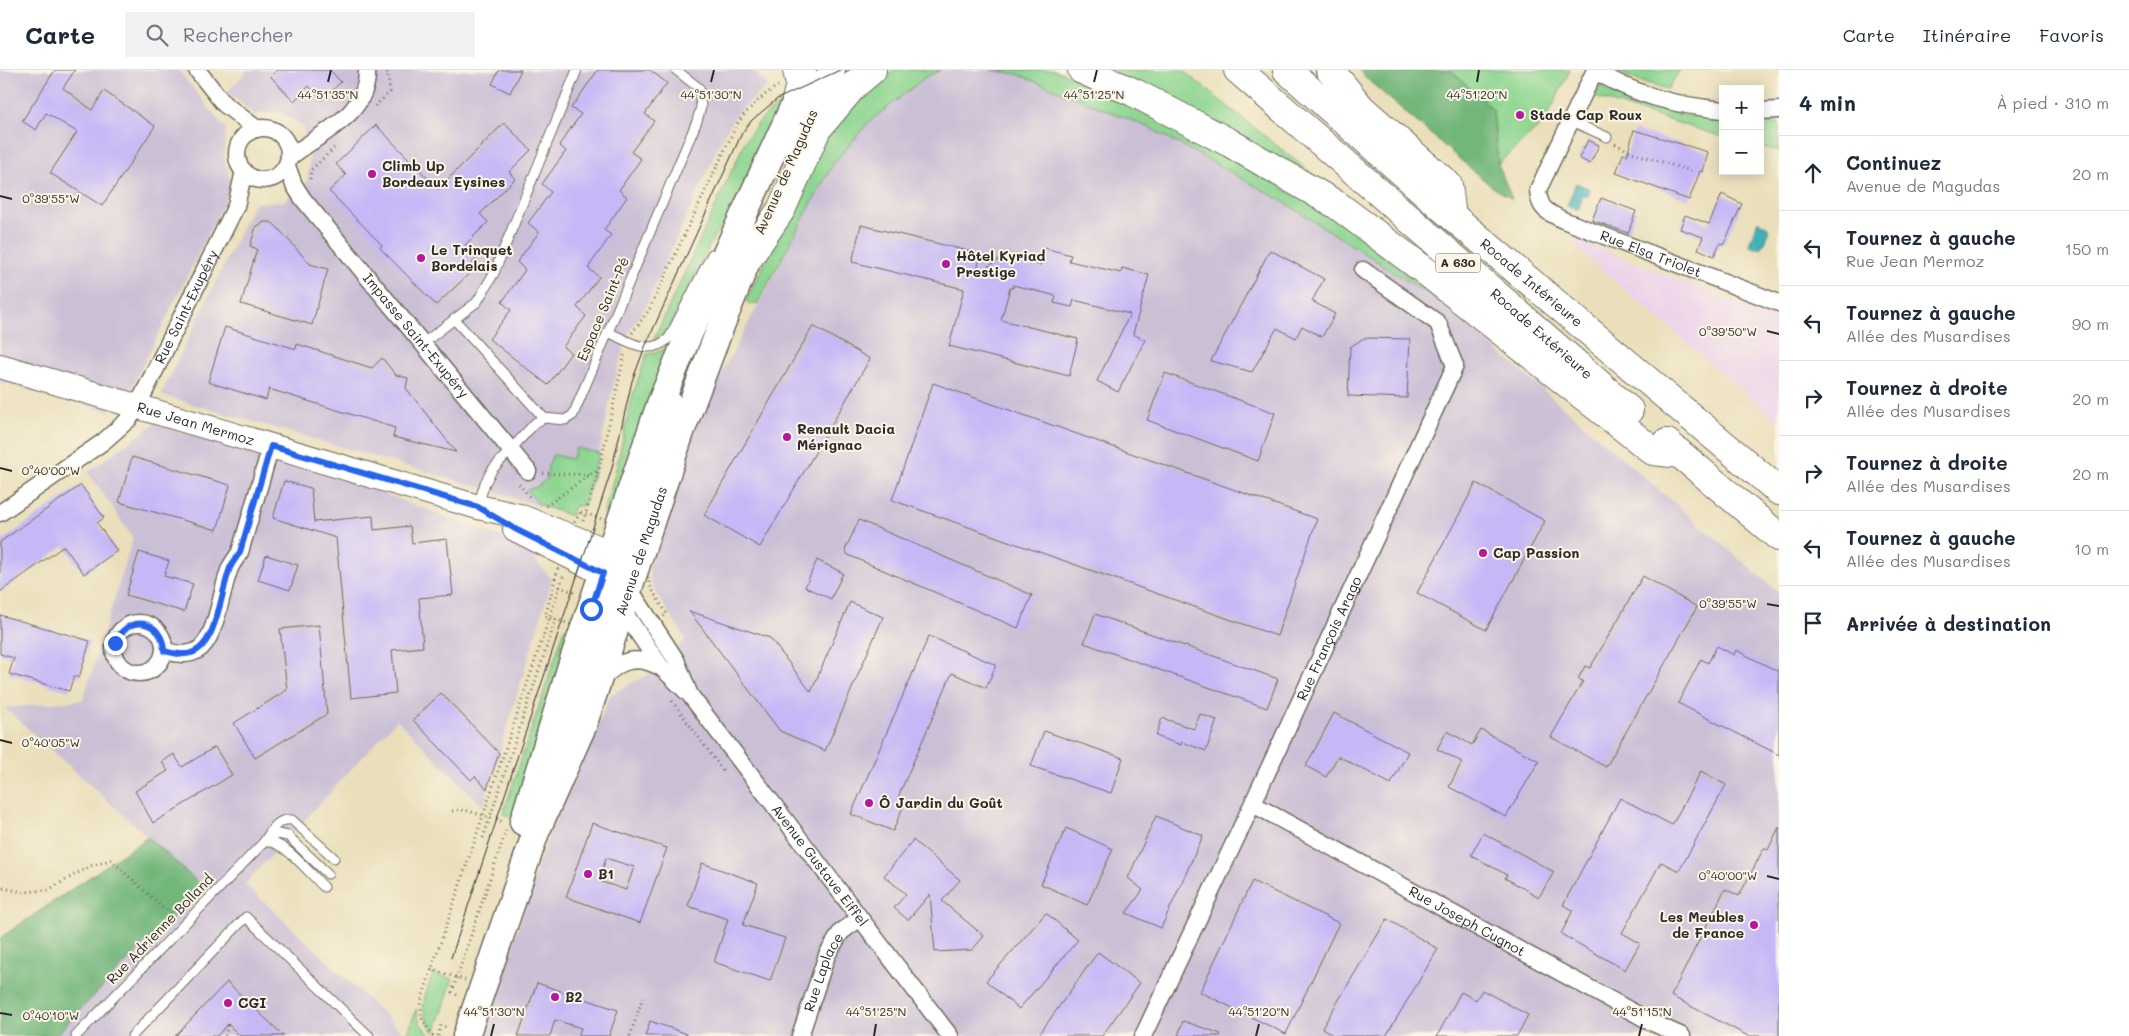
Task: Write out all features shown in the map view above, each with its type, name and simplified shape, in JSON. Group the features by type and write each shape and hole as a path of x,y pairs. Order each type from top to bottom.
{"highway":[{"path":"747,260 771,228 781,210 817,129 854,85 872,70"},
{"path":"1082,70 1133,92 1230,143 1336,205 1439,282 1653,451 1680,454"},
{"name":"Rocade Extérieure","path":"1238,70 1680,454 1779,537"},
{"name":"Rocade Intérieure","path":"1287,70 1452,216 1779,491"},
{"path":"1330,70 1361,108 1448,185 1452,216"}],"main road":[{"name":"Avenue de Magudas","path":"456,1030 536,832 583,726 598,684 616,579 651,429 725,239 792,85 811,70"},
{"name":"Avenue de Magudas","path":"456,1030 516,845 616,579 707,348 832,70"},
{"name":"Rue Jean Mermoz","path":"3,370 137,406 478,507 526,518 616,579"},
{"name":"Rue Jean Mermoz","path":"478,507 515,529 616,579"},
{"path":"563,769 568,724 616,579"}],"street":[{"path":"197,70 224,104 241,140"},
{"name":"Rue Saint-Exupéry","path":"0,513 103,442 128,418 137,406 236,206 247,192 279,170 316,138 353,110 364,94 367,70"},
{"path":"1571,121 1595,71 1644,96 1719,109"},
{"path":"224,104 257,129"},
{"path":"1764,111 1779,110"},
{"name":"Rue Elsa Triolet","path":"1571,121 1538,190 1539,202 1546,211 1563,220 1779,303"},
{"path":"266,128 276,131 283,137 287,143 279,170 250,176 244,172 238,162 238,151 241,140 245,135 257,129 266,128"},
{"path":"283,137 299,140 316,138"},
{"name":"Impasse Saint-Exupéry","path":"279,170 528,472"},
{"name":"Rue Saint-Exupéry","path":"236,206 244,172"},
{"name":"Rue François Arago","path":"1143,1036 1253,804 1455,366 1438,323 1363,270"},
{"path":"164,651 190,654 197,651 209,638 230,566 240,552 271,446"},
{"name":"Avenue Gustave Eiffel","path":"616,579 661,668"},
{"name":"Avenue Gustave Eiffel","path":"616,579 676,660 690,695"},
{"name":"Avenue Gustave Eiffel","path":"598,684 609,671 631,661 642,660 661,668 690,695 950,1036"},
{"name":"Rue Joseph Cugnot","path":"1253,804 1651,1022 1682,1036"},
{"name":"Rue Laplace","path":"800,1036 827,955 841,932 860,918"}],"lane":[{"path":"422,344 477,302 494,273 577,70"},
{"name":"Espace Saint-Pé","path":"544,418 565,420 573,415 698,121 701,107 699,88 676,70"},
{"path":"1571,121 1608,140"},
{"path":"608,332 635,344 652,348 661,346 669,338 725,239"},
{"path":"720,289 732,256 725,239"},
{"path":"454,319 544,418 535,423 492,470 485,483 478,507"},
{"name":"Rue Adrienne Bolland","path":"76,1036 264,842 280,821 292,820 334,858"},
{"path":"264,842 278,834 288,836 328,874"},
{"path":"264,842 270,841 285,848 324,888"},
{"path":"132,1036 246,917 369,1036"}],"path":[{"path":"526,518 599,470 628,341 649,310 737,124 764,94 792,85"},
{"path":"1608,140 1634,154 1691,172"},
{"path":"528,472 589,475"},
{"path":"433,1036 424,1023 420,1007 431,969 484,816 563,576"},
{"path":"483,838 556,619"},
{"path":"452,811 465,810 508,824 452,992 457,994 454,1002"},
{"path":"2,888 23,892 48,890 90,866 111,860 162,907 186,923"},
{"path":"630,1036 644,994"},
{"path":"225,1036 228,1024"},
{"path":"438,1036 441,1025 456,1030"}],"shaded area":[{"path":"0,70 178,70 226,129 224,159 232,186 132,387 108,411 0,382"},
{"path":"248,70 752,70 768,85 737,113 725,132 647,303 627,336 614,383 594,477 584,506 574,506 571,516 486,489 161,395 254,203 284,201 307,181 311,150 302,125 280,112 254,114 227,92"},
{"path":"941,70 991,70 1017,74 1148,127 1281,200 1442,303 1779,593 1779,1036 482,1036 549,833 591,744 610,695 649,674 686,639 651,585 649,567 698,418 833,164 869,122 927,76"},
{"path":"1576,240 1779,319 1779,422 1572,244"},
{"path":"154,424 330,474 498,536 533,551 535,560 552,580 483,806 397,720 245,884 407,1036 55,1036 201,885 5,708 83,700 133,538 88,472"}],"green space":[{"path":"894,70 941,70 927,76 869,122 833,164 757,304 749,304 746,301 834,123 860,95"},
{"path":"991,70 1054,70 1159,117 1347,225 1442,303 1281,200 1148,127 1017,74"},
{"path":"1107,70 1182,70 1340,196"},
{"path":"1359,70 1450,70 1493,109 1498,164 1512,199 1491,186 1368,80"},
{"name":"Stade Cap Roux","path":"1450,70 1570,70 1545,121 1498,164 1493,109"},
{"path":"1614,70 1680,70 1668,89 1636,80"},
{"path":"1599,86 1644,105 1719,120 1719,136 1595,97"},
{"path":"787,100 729,223 717,231 668,330 652,343 745,142 763,118"},
{"path":"1764,123 1779,123 1779,151 1764,148"},
{"path":"676,335 613,516 603,513 615,474 632,397 647,354 664,349"},
{"path":"576,448 599,453 584,506 574,506 571,516 538,504 527,490 537,487 547,479 548,466 553,455 572,459"},
{"path":"565,628 575,631 520,820 503,814"},
{"path":"148,837 201,885 55,1036 0,1036 0,938"},
{"path":"433,973 453,979 435,1033 425,1017 424,1010 425,997"},
{"path":"416,1009 420,1023 430,1036 407,1036"}],"water":[{"path":"1576,183 1588,188 1590,192 1588,196 1583,196 1578,210 1567,206"},
{"path":"1758,221 1768,227 1768,233 1762,246 1754,248 1750,245 1750,241"}],"building":[{"path":"55,70 75,70 63,88 92,110 104,91 155,126 102,206 50,173 77,132 46,113 36,130 22,121"},
{"path":"278,70 330,70 341,82 322,100 309,86 294,101 271,77"},
{"path":"499,70 521,70 510,93 492,84"},
{"path":"598,70 650,70 667,83 645,114 654,121 631,152 641,159 619,190 627,197 604,230 611,235 588,268 599,277 577,307 586,316 563,347 571,353 548,385 489,339 511,310 502,302 525,270 517,262 539,232 528,223 551,192 542,184 566,151 559,145 581,114 571,108"},
{"path":"504,123 531,150 509,172 515,179 480,214 488,222 465,245 477,258 467,269 470,273 436,305 380,248 382,245 329,191 346,175 336,164 376,125 438,189"},
{"path":"1634,130 1708,152 1703,172 1700,171 1689,200 1616,173 1623,154 1627,155"},
{"path":"1588,140 1599,145 1590,164 1579,158"},
{"path":"1722,194 1742,204 1724,244 1720,243 1714,256 1698,249 1703,237 1680,229 1685,215 1709,224"},
{"path":"1601,198 1636,211 1628,233 1592,220"},
{"path":"264,222 271,222 276,226 310,264 328,269 312,325 241,304 257,249 250,246 256,227"},
{"path":"861,225 981,254 976,274 1005,256 1040,265 1044,248 1071,255 1069,261 1121,273 1122,268 1149,275 1133,334 1145,340 1118,392 1097,381 1130,314 1074,300 1072,307 1054,303 1056,296 1013,285 1013,288 1010,288 1001,320 1078,339 1069,376 949,346 964,289 852,262"},
{"path":"1270,250 1324,279 1312,301 1335,314 1322,337 1302,326 1296,338 1277,328 1252,372 1211,361"},
{"name":"Renault Dacia Mérignac","path":"813,326 870,359 760,547 704,515"},
{"path":"225,327 296,349 297,344 372,368 382,358 396,375 408,378 406,388 456,452 393,437 395,428 269,389 266,400 208,382"},
{"path":"1364,338 1410,339 1407,398 1348,396 1350,347"},
{"path":"1165,373 1275,413 1258,461 1147,420"},
{"path":"933,383 1317,519 1277,636 892,500"},
{"path":"132,457 230,485 217,530 119,502"},
{"path":"284,481 311,488 314,522 373,516 374,530 410,526 412,543 447,539 453,595 419,598 423,647 392,650 396,693 351,698 336,538 273,518"},
{"path":"1476,483 1545,521 1486,630 1417,593"},
{"path":"81,485 104,518 97,523 117,551 84,574 64,546 0,592 0,542"},
{"path":"859,520 1032,595 1018,628 848,555 845,550"},
{"path":"139,552 169,561 164,576 193,584 184,612 126,595"},
{"path":"266,555 298,565 290,590 258,580"},
{"path":"817,560 843,573 831,599 805,587"},
{"path":"1643,576 1697,607 1606,767 1551,737 1583,681 1578,679 1585,666 1590,668"},
{"path":"850,602 883,617 825,751 780,731 689,611 770,638 811,692"},
{"path":"1095,614 1278,679 1267,708 1084,643"},
{"path":"0,615 90,641 79,678 74,676 69,691 9,674 14,658 0,654"},
{"path":"319,625 327,714 255,758 234,723 287,690 280,629"},
{"path":"929,636 996,665 986,688 952,673 898,797 906,800 893,831 851,814"},
{"path":"1717,646 1734,655 1736,650 1779,672 1779,755 1678,703 1701,659 1708,663"},
{"path":"441,693 499,753 487,789 475,776 471,780 413,720"},
{"path":"1334,713 1408,752 1391,784 1338,756 1326,777 1306,766"},
{"path":"1200,714 1217,720 1206,751 1182,742 1181,745 1156,736 1162,718 1194,729"},
{"path":"1481,730 1539,761 1506,817 1449,787 1462,762 1437,749 1447,731 1472,745"},
{"path":"1044,731 1123,758 1111,793 1031,766"},
{"path":"215,747 232,775 153,823 135,791 168,771 162,762 174,754 182,767"},
{"path":"1701,771 1726,785 1679,871 1661,862 1622,933 1640,943 1625,970 1561,934 1573,910 1563,905 1620,798 1672,825"},
{"path":"1156,816 1203,836 1161,928 1126,913 1143,890 1128,878"},
{"name":"B1","path":"592,823 667,848 640,923 566,897","holes":["606,858 634,867 626,890 599,881"]},
{"name":"Les Meubles de France","path":"1779,827 1779,1036 1748,1036 1671,996 1725,889 1739,896 1764,848 1768,850"},
{"path":"1066,828 1113,849 1087,905 1041,884"},
{"path":"1483,833 1554,872 1539,897 1505,878 1507,875 1471,855"},
{"path":"913,840 960,880 942,901 984,936 972,950 935,952 930,894 908,920 894,908 906,894 884,876"},
{"path":"702,863 758,883 743,925 785,938 770,981 714,962 728,919 688,906"},
{"path":"1252,881 1339,923 1286,1034 1200,992"},
{"path":"1046,913 1078,940 1019,1009 986,981"},
{"path":"1387,919 1438,949 1386,1036 1334,1036 1322,1028"},
{"path":"1098,952 1140,983 1102,1036 1038,1036"},
{"name":"CGI","path":"227,982 284,1036 240,1036 228,1024 217,1036 175,1036"},
{"name":"B2","path":"537,983 618,1010 609,1036 578,1036 581,1028 555,1020 550,1036 518,1036"},
{"path":"1482,990 1528,1015 1517,1036 1437,1036 1461,992 1476,1000"},
{"path":"650,1021 687,1034 687,1036 645,1036"},
{"path":"1183,1021 1221,1034 1220,1036 1178,1036"}],"tram line":[{"path":"451,958 612,468 632,381 645,347 742,133 752,120 777,99 840,70"}],"place":[{"name":"Stade Cap Roux","path":"1520,115"},
{"name":"Climb Up Bordeaux Eysines","path":"372,174"},
{"name":"Le Trinquet Bordelais","path":"421,258"},
{"name":"Hôtel Kyriad Prestige","path":"946,264"},
{"name":"Renault Dacia Mérignac","path":"787,437"},
{"name":"Cap Passion","path":"1483,553"},
{"name":"Ô Jardin du Goût","path":"869,803"},
{"name":"B1","path":"588,874"},
{"name":"Les Meubles de France","path":"1754,925"},
{"name":"B2","path":"555,997"},
{"name":"CGI","path":"228,1003"}],"route":[{"path":"115,643 118,635 124,629 140,623 148,624 161,635 164,651 190,654 203,646 209,638 230,566 240,552 271,446 419,488 478,507 515,529 603,573 591,609"}]}
